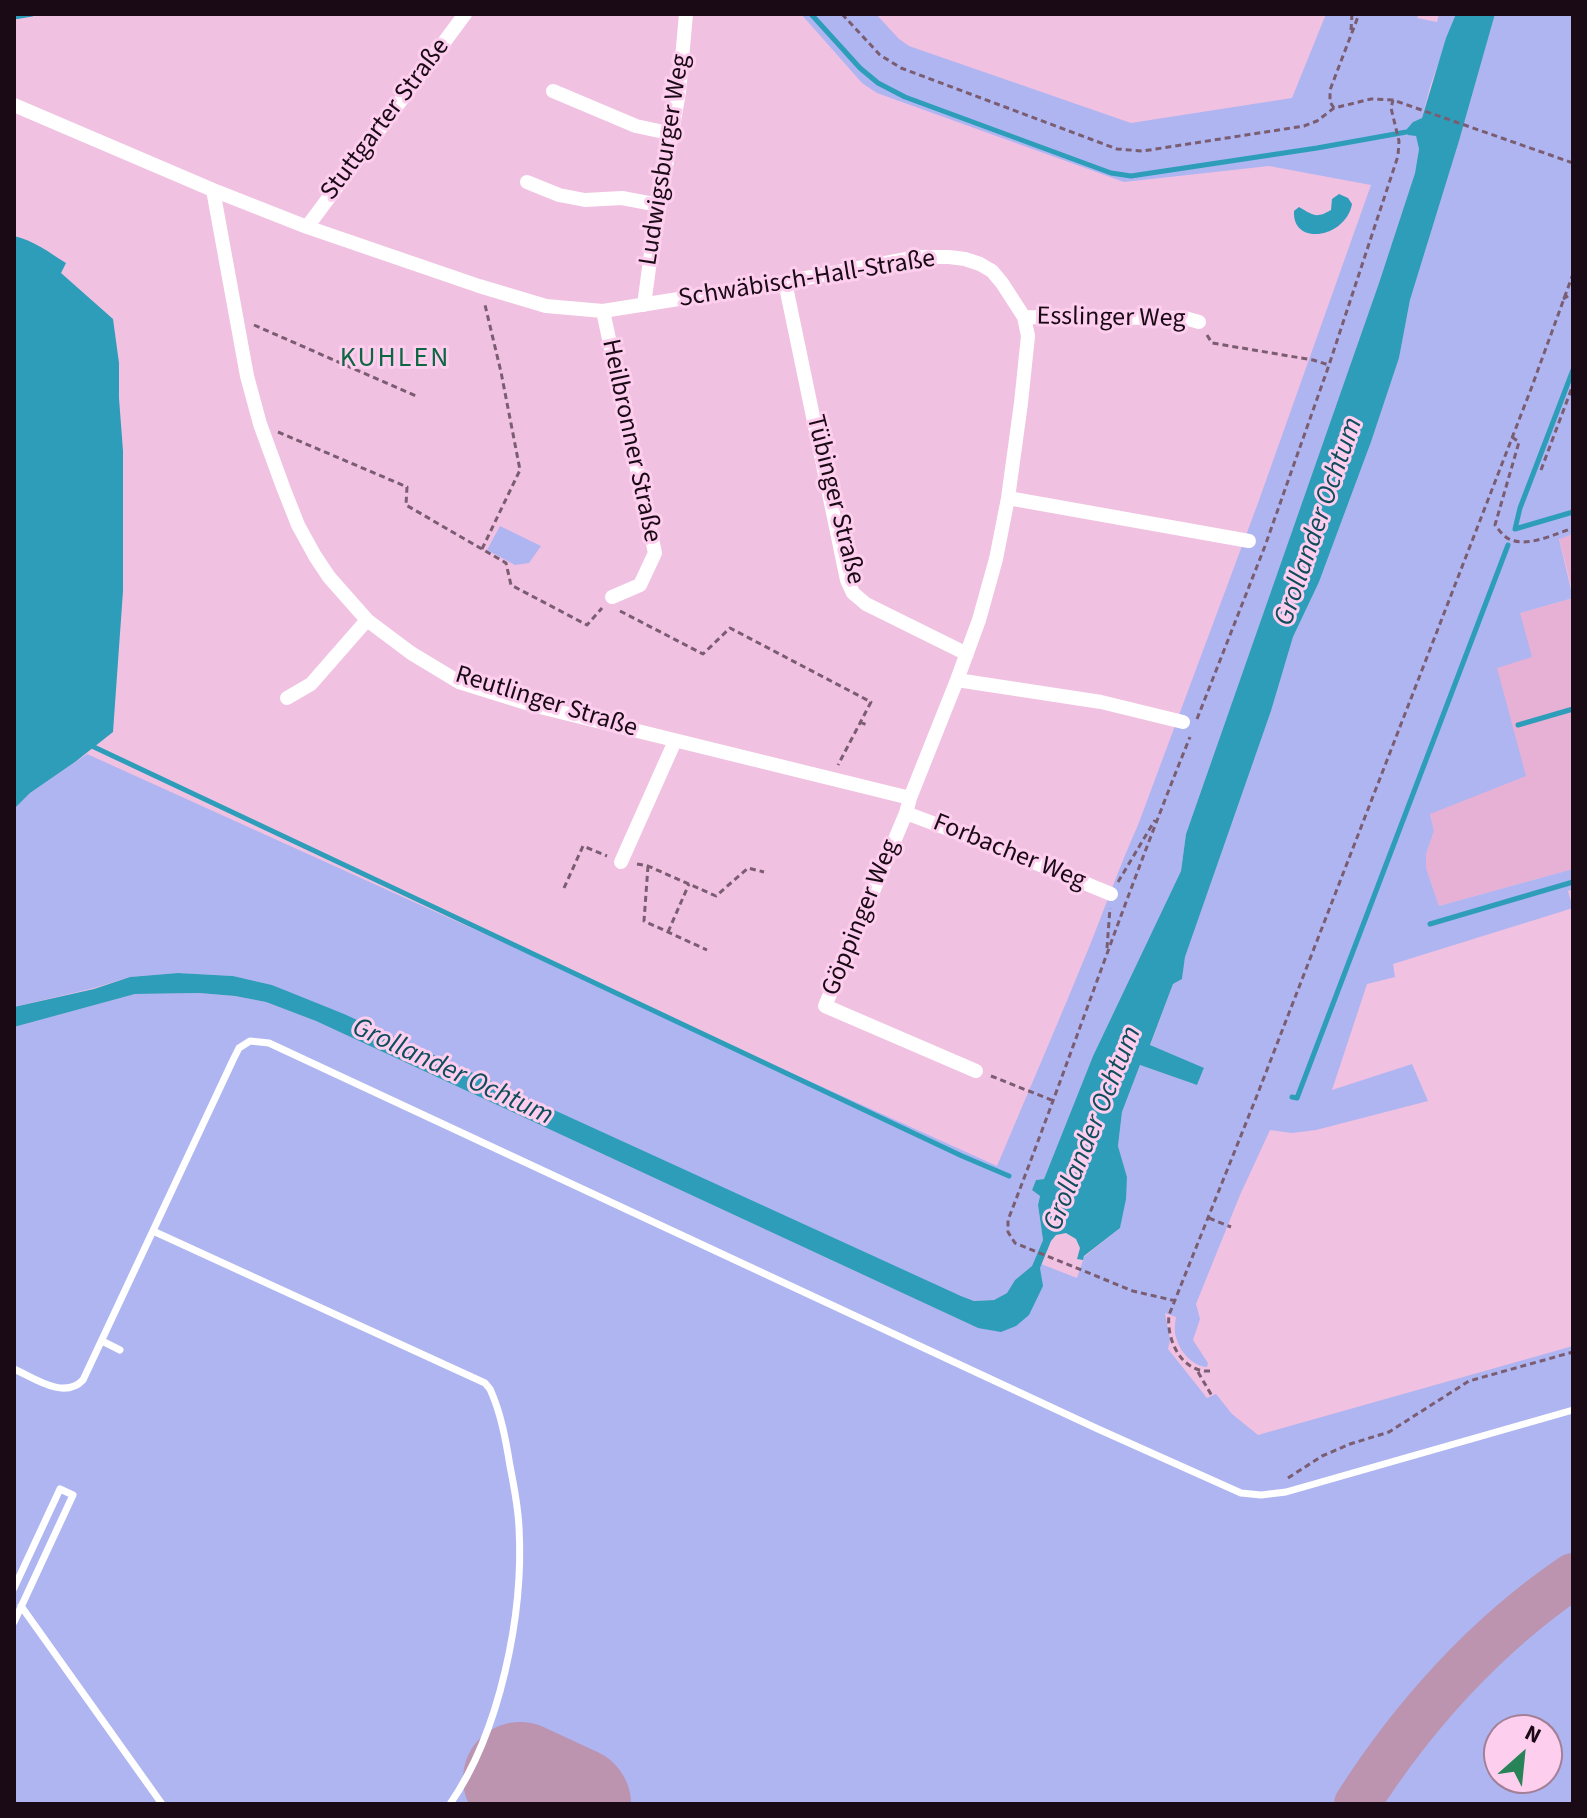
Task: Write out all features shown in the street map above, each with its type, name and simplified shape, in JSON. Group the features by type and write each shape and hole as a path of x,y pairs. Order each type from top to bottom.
{"street":[{"name":"Stuttgarter Straße","path":"307,227 465,14"},
{"name":"Ludwigsburger Weg","path":"644,305 673,134 686,14"},
{"path":"553,91 636,126 673,134"},
{"name":"Schwäbisch-Hall-Straße","path":"14,105 307,227 546,306 603,311 785,282 902,259 965,259 980,264 997,276 1024,317 1028,342 1008,498 993,570 967,654 908,805"},
{"path":"527,182 559,195 585,200 622,198 659,205"},
{"name":"Reutlinger Straße","path":"213,190 235,317 260,424 306,540 329,577 367,620 411,653 459,682 536,706 831,780 908,805"},
{"name":"Tübinger Straße","path":"785,282 847,580 853,593 866,604 967,654"},
{"name":"Heilbronner Straße","path":"603,311 655,553 640,585 609,600"},
{"name":"Esslinger Weg","path":"1024,317 1185,318 1199,322"},
{"path":"1008,498 1249,541"},
{"path":"287,698 311,684 367,620"},
{"path":"957,680 1101,702 1183,722"},
{"path":"621,862 675,741"},
{"name":"Forbacher Weg","path":"908,805 1009,852 1111,894"},
{"name":"Göppinger Weg","path":"908,805 825,1006 976,1071"}],"lane":[{"path":"14,1369 60,1389 77,1387 83,1380 239,1048 250,1041 269,1043 1241,1493 1261,1495 1286,1492 1573,1410"},
{"path":"153,1231 485,1383 490,1389 506,1440 519,1526 517,1599 504,1674 489,1723 474,1762 450,1804"},
{"path":"102,1341 120,1350"},
{"path":"14,1588 60,1489 73,1495 14,1622"},
{"path":"21,1606 162,1804"}],"path":[{"path":"842,14 880,55 901,68 1117,149 1143,151 1291,129 1317,121 1334,108 1371,99 1393,100 1573,163"},
{"path":"1351,34 1352,14"},
{"path":"1334,108 1330,102 1330,90 1359,14"},
{"path":"1176,1301 1133,1291 1015,1243 1008,1232 1008,1220 1160,813 1265,546 1329,365 1398,156 1399,141 1391,108 1393,100"},
{"path":"1212,1396 1198,1371 1179,1356 1171,1341 1169,1315 1573,274"},
{"path":"479,286 491,326 520,470 482,550"},
{"path":"1563,299 1573,293"},
{"path":"235,317 416,396"},
{"path":"1199,322 1212,343 1329,365"},
{"path":"1541,470 1573,385"},
{"path":"260,424 407,487 406,505 506,563 511,585 587,625 609,600"},
{"path":"1512,437 1519,442 1495,525 1507,538 1517,542 1573,528"},
{"path":"620,610 703,654 730,628 871,702 831,780"},
{"path":"860,722 869,726"},
{"path":"1107,952 1111,894 1160,813"},
{"path":"564,888 583,846 621,862 648,866 716,896 748,868 764,872"},
{"path":"648,866 644,921 707,950"},
{"path":"668,932 689,884"},
{"path":"976,1071 1054,1101"},
{"path":"1209,1218 1231,1227"},
{"path":"1285,1479 1322,1456 1389,1432 1469,1381 1573,1352"},
{"path":"1198,1371 1210,1371"}],"shaded area":[{"path":"801,14 876,14 909,46 1131,123 1292,98 1326,14 1419,14 1417,18 1437,22 1439,14 1456,14 1422,118 1413,122 1419,149 1415,173 1186,834 1181,871 1093,1056 1044,1179 1036,1180 1032,1190 1040,1196 1038,1205 1043,1240 1032,1266 1015,1280 1007,1293 994,1300 974,1301 961,1296 272,985 233,976 178,973 130,977 14,1007 14,809 30,793 87,754 997,1166 1138,825 1258,503 1371,185 1269,166 1124,182 877,93 862,83"},
{"path":"1495,14 1573,14 1573,534 1559,539 1573,598 1520,613 1532,657 1497,668 1526,776 1430,814 1434,831 1426,854 1426,868 1439,906 1573,869 1573,889 1568,891 1573,908 1393,964 1395,977 1367,984 1332,1090 1412,1064 1428,1101 1316,1130 1292,1133 1270,1130 1196,1304 1200,1319 1193,1340 1208,1363 1207,1367 1196,1364 1184,1353 1175,1335 1176,1317 1165,1313 1170,1340 1168,1349 1207,1398 1216,1394 1232,1414 1258,1435 1573,1346 1573,1804 14,1804 14,1027 135,994 199,993 266,1002 316,1021 978,1328 1041,1264 1077,1278 1084,1257 1120,1228 1127,1177 1118,1146 1122,1112 1140,1065 1197,1085 1204,1069 1150,1046 1173,984 1182,979 1185,957 1271,711 1293,637 1319,582 1371,442 1399,358 1410,300"},
{"path":"500,526 541,546 529,563 515,565 487,550"},
{"path":"1573,534 1573,593 1559,538"},
{"path":"1573,598 1573,869 1439,906 1426,868 1426,854 1434,831 1430,814 1520,613"}],"water":[{"name":"Grollander Ochtum","path":"1456,14 1495,14 1410,300 1399,358 1319,582 1293,637 1271,711 1185,957 1182,979 1173,984 1150,1045 1204,1068 1197,1085 1140,1065 1122,1112 1118,1146 1127,1177 1120,1228 1083,1260 1077,1259 1080,1248 1076,1239 1066,1233 1056,1235 1040,1268 1043,1286 1029,1315 1016,1326 1001,1332 978,1328 316,1021 266,1002 199,993 135,994 14,1027 14,1007 94,989 130,977 178,973 233,976 272,985 344,1014 961,1296 974,1301 994,1300 1007,1293 1015,1280 1032,1266 1043,1240 1038,1205 1040,1196 1032,1190 1036,1180 1044,1179 1093,1056 1181,871 1186,834 1415,173 1419,149 1416,136 1408,135 1407,129 1422,118"},
{"path":"1339,194 1352,204 1348,216 1340,224 1320,234 1301,230 1294,211 1299,207 1311,214 1322,214 1331,210 1332,199"},
{"path":"14,236 35,244 66,263 61,273 113,319 119,363 123,451 123,591 113,732 30,793 14,809"}],"waterway":[{"path":"14,17 32,14"},
{"path":"811,14 860,68 878,83 905,97 1111,173 1131,176 1412,131"},
{"path":"1573,370 1520,508 1515,529 1573,512"},
{"path":"1292,1097 1297,1098 1508,545"},
{"path":"1518,725 1573,709"},
{"path":"94,747 1009,1176"},
{"path":"1430,924 1573,882"}],"taxiway":[{"path":"1357,1804 1402,1740 1453,1679 1510,1624 1573,1576"}],"runway":[{"path":"520,1779 574,1804"}],"district":[{"name":"KUHLEN","path":"395,360"}]}
